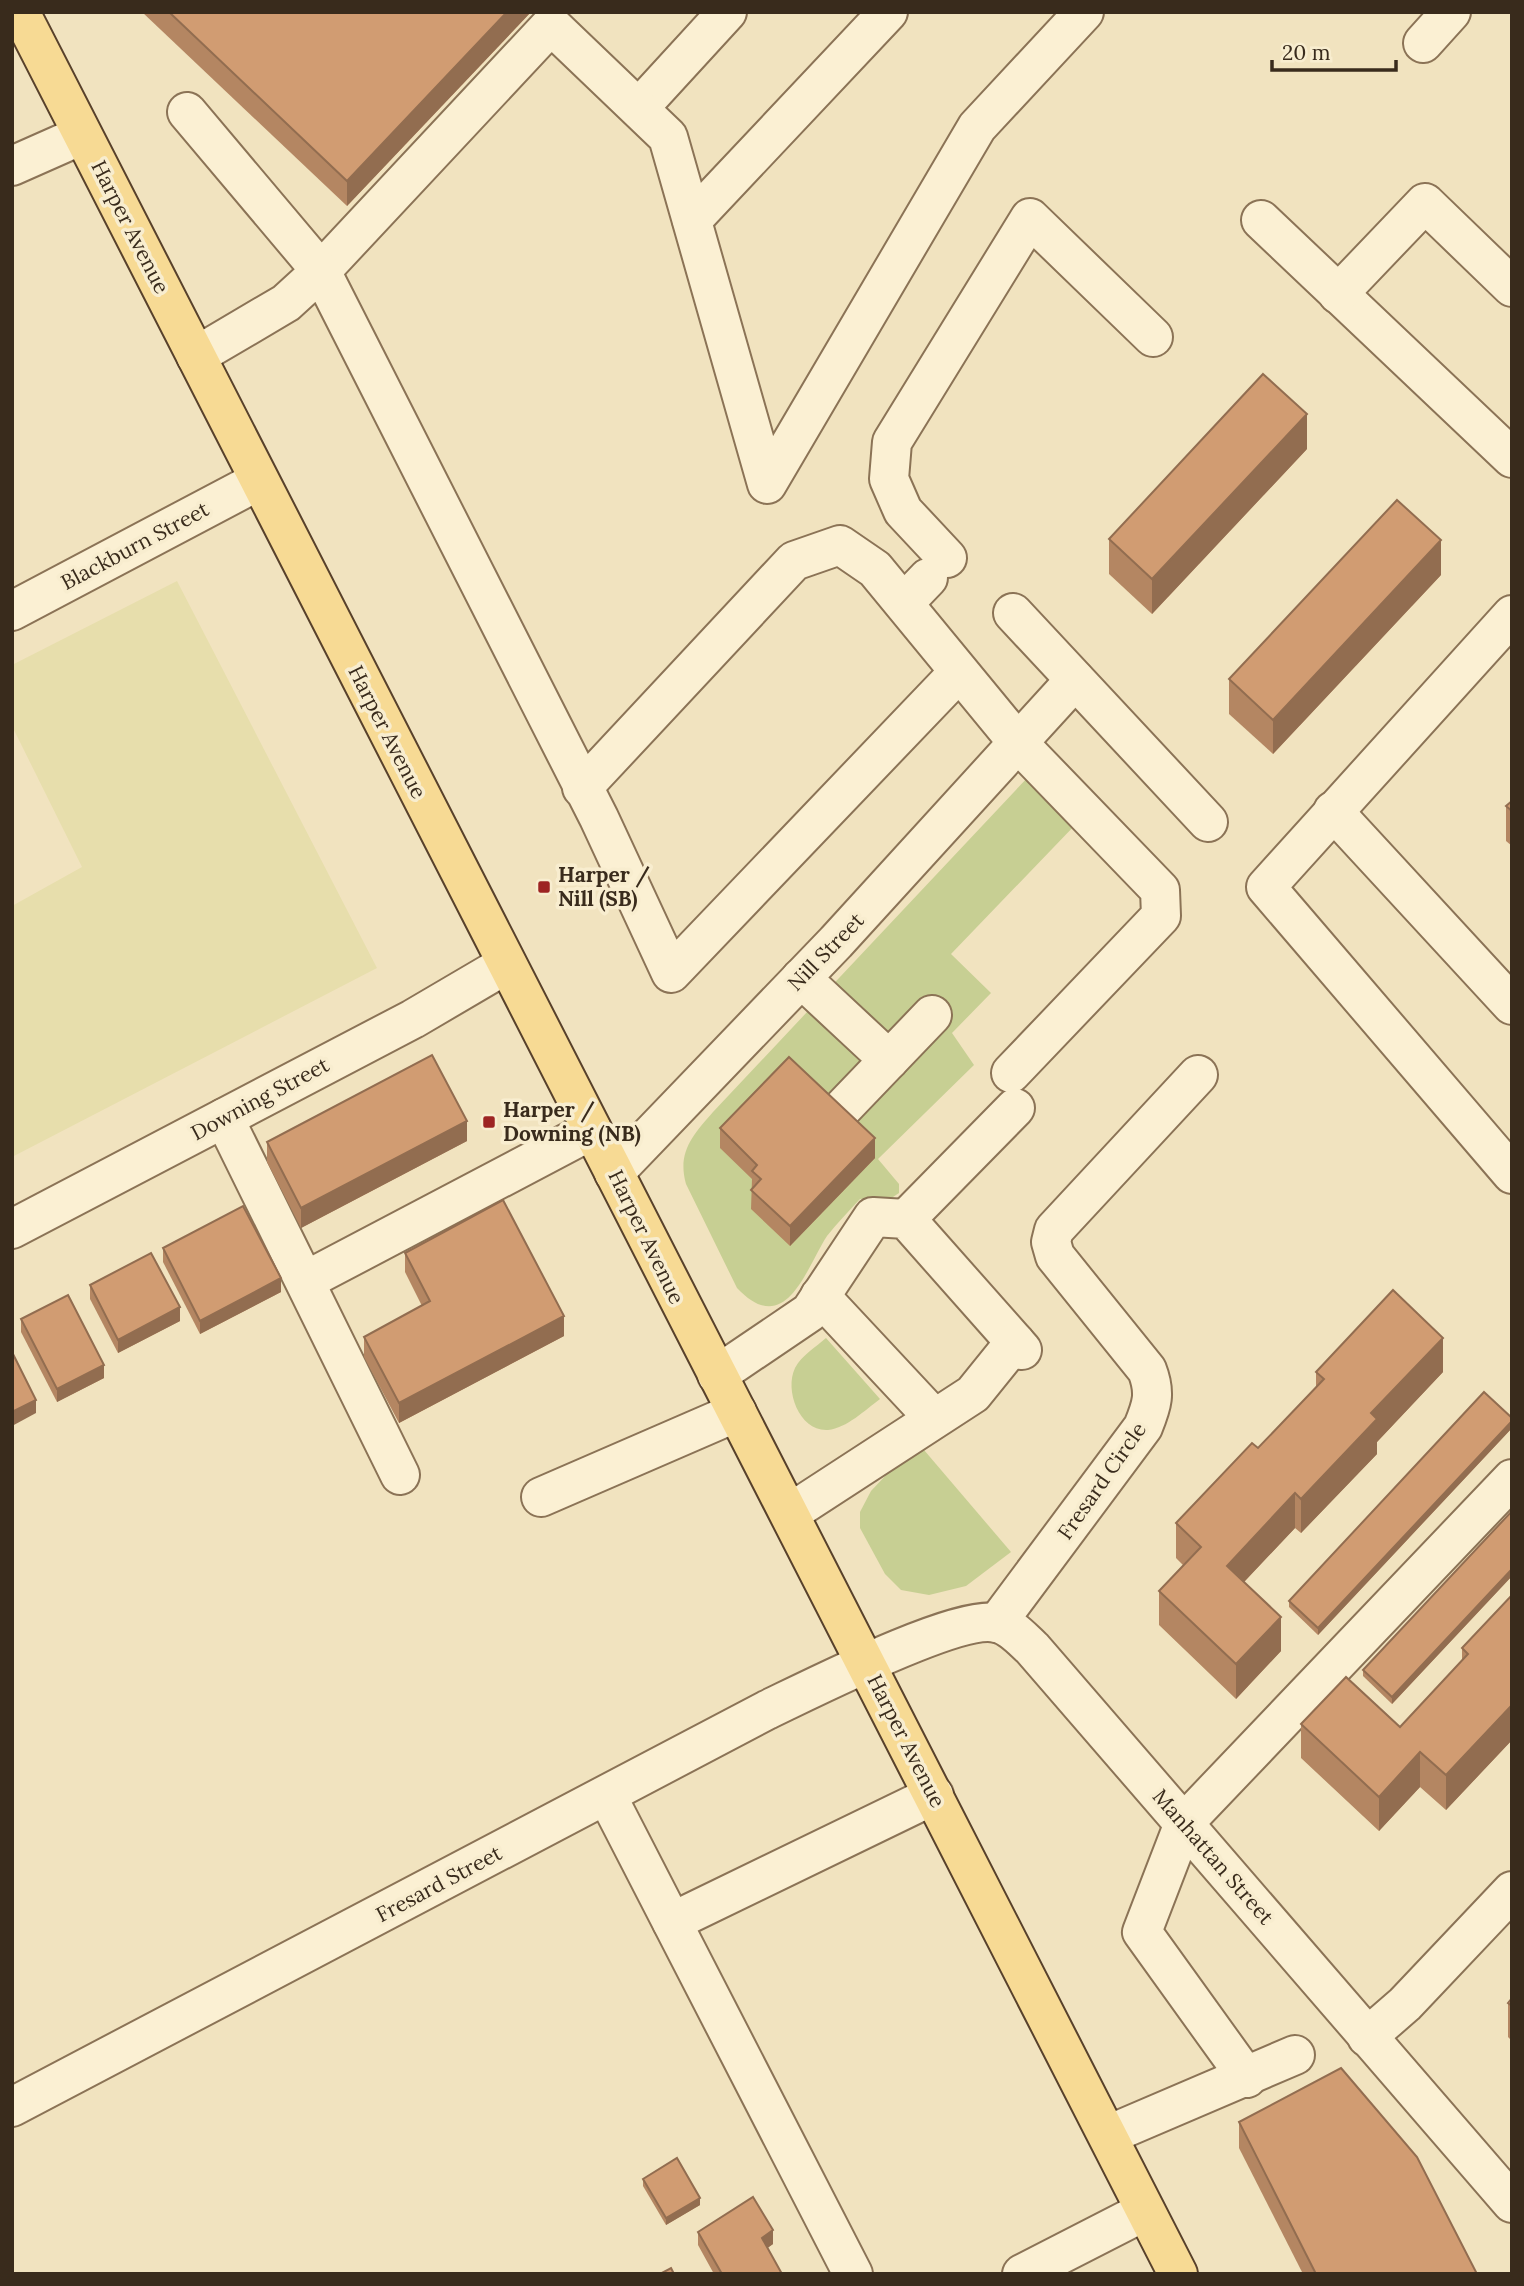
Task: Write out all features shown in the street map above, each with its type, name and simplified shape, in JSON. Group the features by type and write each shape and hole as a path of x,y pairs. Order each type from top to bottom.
{"main road":[{"name":"Harper Avenue","path":"20,24 82,135 196,356 505,965 790,1513 1178,2274"}],"street":[{"path":"639,108 727,12"},
{"path":"692,220 888,12"},
{"path":"196,356 286,303 321,271 558,19 668,137 767,484 976,127 1084,12"},
{"path":"1423,43 1451,12"},
{"path":"187,111 321,271 396,414 671,974 958,673"},
{"path":"12,166 82,135"},
{"path":"1338,294 1425,203 1512,287"},
{"path":"906,1219 1161,916 1160,890 1026,735 958,673 903,511 889,479 892,442 1030,218 1153,337"},
{"path":"1261,220 1512,458"},
{"name":"Blackburn Street","path":"12,611 258,481"},
{"path":"582,788 794,561 840,545 876,569 927,580"},
{"path":"1013,613 1208,822"},
{"path":"1512,615 1266,887 1512,1174"},
{"name":"Nill Street","path":"614,1173 801,978 1075,680"},
{"path":"1333,811 1512,1005"},
{"name":"Downing Street","path":"12,1229 413,1019 505,965"},
{"path":"801,978 890,1060"},
{"path":"837,1114 932,1015"},
{"name":"Fresard Circle","path":"997,1623 1143,1427 1153,1403 1153,1386 1147,1370 1055,1256 1051,1242 1054,1230 1198,1075"},
{"path":"225,1118 400,1475"},
{"path":"305,1281 592,1130"},
{"path":"718,1375 810,1312 873,1217 906,1219 1018,1346 973,1394 933,1417 790,1513"},
{"path":"820,1296 933,1417"},
{"path":"541,1497 737,1412"},
{"path":"1247,2078 1142,1933 1184,1824 1512,1479"},
{"path":"866,1662 948,1631 981,1623 997,1623"},
{"name":"Manhattan Street","path":"997,1623 1014,1632 1032,1648 1512,2203"},
{"name":"Fresard Street","path":"12,2107 767,1710 866,1662"},
{"path":"672,1922 934,1795"},
{"path":"607,1796 853,2274"},
{"path":"1367,2037 1405,2004 1512,1891"},
{"path":"1108,2135 1247,2078 1295,2055"},
{"path":"1022,2274 1145,2211"}],"shaded area":[{"path":"177,581 377,968 12,1157 12,906 82,867 12,726 12,665"}],"green space":[{"path":"1029,776 1077,823 951,954 991,993 952,1033 974,1065 878,1159 899,1184 899,1193 893,1197 860,1199 827,1236 792,1294 781,1303 769,1306 754,1302 737,1288 686,1184 684,1162 689,1145 713,1112"},
{"path":"826,1338 880,1399 849,1422 828,1430 818,1429 802,1417 793,1398 792,1388 792,1377 798,1363"},
{"path":"924,1450 1011,1552 966,1586 929,1595 901,1590 885,1574 860,1528 860,1512 871,1491 907,1453"}],"building":[{"path":"169,12 507,12 347,181"},
{"path":"1263,374 1307,414 1152,579 1109,539"},
{"path":"1397,500 1441,540 1273,720 1229,679"},
{"path":"432,1055 467,1121 301,1208 267,1142"},
{"path":"789,1057 875,1138 790,1226 751,1190 761,1179 752,1171 757,1165 720,1128"},
{"path":"503,1200 564,1316 399,1403 364,1337 430,1301 405,1253"},
{"path":"243,1206 281,1278 200,1321 163,1248"},
{"path":"151,1253 180,1307 118,1340 90,1285"},
{"path":"1393,1290 1443,1338 1371,1413 1377,1419 1301,1499 1295,1493 1227,1566 1281,1617 1236,1664 1159,1591 1201,1547 1176,1523 1252,1443 1258,1448 1324,1379 1316,1372"},
{"path":"68,1295 104,1365 57,1389 21,1319"},
{"path":"12,1352 36,1400 12,1412"},
{"path":"1484,1392 1512,1421 1318,1628 1289,1601"},
{"path":"1512,1511 1512,1569 1392,1697 1363,1670"},
{"path":"1512,1595 1512,1705 1446,1775 1420,1752 1379,1797 1301,1724 1346,1677 1400,1727 1468,1654 1462,1648"},
{"path":"1341,2068 1417,2157 1477,2274 1316,2274 1239,2122"},
{"path":"677,2158 700,2198 666,2218 643,2179"},
{"path":"753,2197 773,2230 762,2238 782,2274 722,2274 698,2232"},
{"path":"671,2268 674,2274 660,2274"}],"place":[{"name":"Harper / Nill (SB)","path":"544,887"},
{"name":"Harper / Downing (NB)","path":"489,1122"}]}
